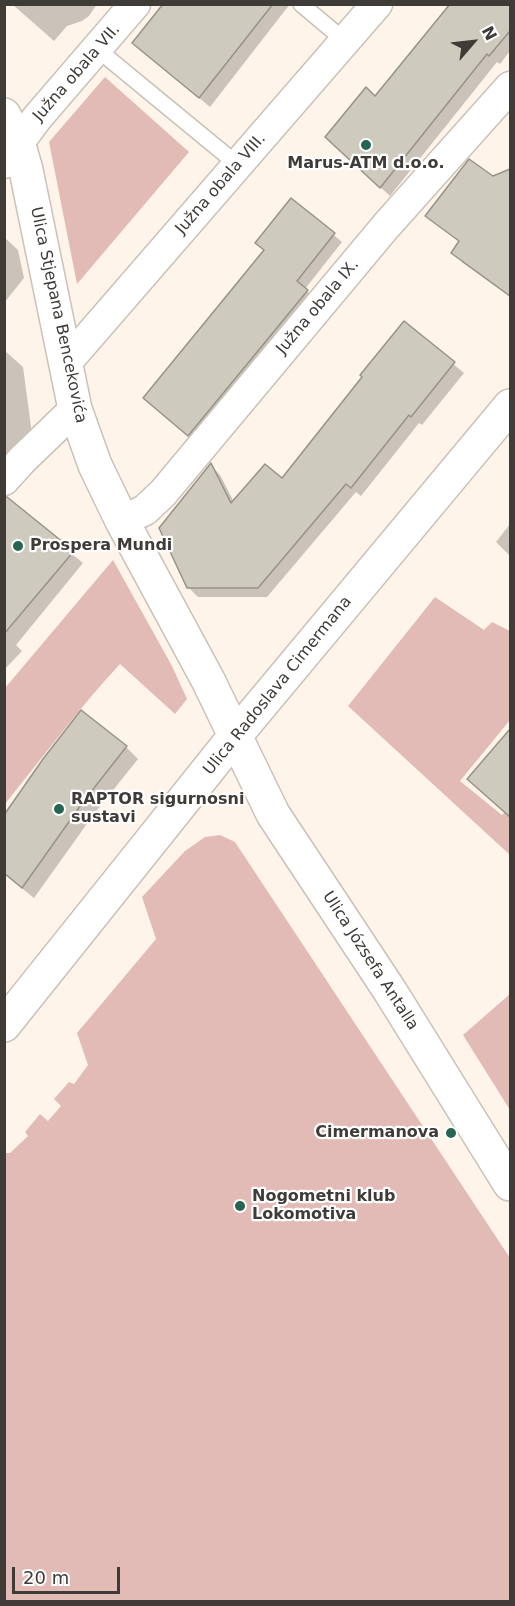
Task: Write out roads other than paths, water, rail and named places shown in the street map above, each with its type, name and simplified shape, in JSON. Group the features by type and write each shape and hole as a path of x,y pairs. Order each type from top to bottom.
{"street":[{"name":"Južna obala VII.","path":"9,140 97,49 135,4"},
{"name":"Južna obala VIII.","path":"65,364 377,4"},
{"name":"Južna obala IX.","path":"122,521 145,510 163,493 386,226 510,87"},
{"name":"Ulica Stjepana Bencekovića","path":"9,140 35,209 75,409 95,465 235,736"},
{"name":"Ulica Radoslava Cimermana","path":"4,1024 235,736 510,406"},
{"path":"4,480 75,409"},
{"name":"Ulica Józsefa Antalla","path":"235,736 273,814 390,992 510,1184"}],"lane":[{"path":"301,4 345,41"},
{"path":"97,49 238,165"}],"place":[{"name":"Marus-ATM d.o.o.","path":"366,145"},
{"name":"Prospera Mundi","path":"18,546"},
{"name":"RAPTOR sigurnosni sustavi","path":"59,809"},
{"name":"Cimermanova","path":"451,1133"},
{"name":"Nogometni klub Lokomotiva","path":"240,1206"}]}
